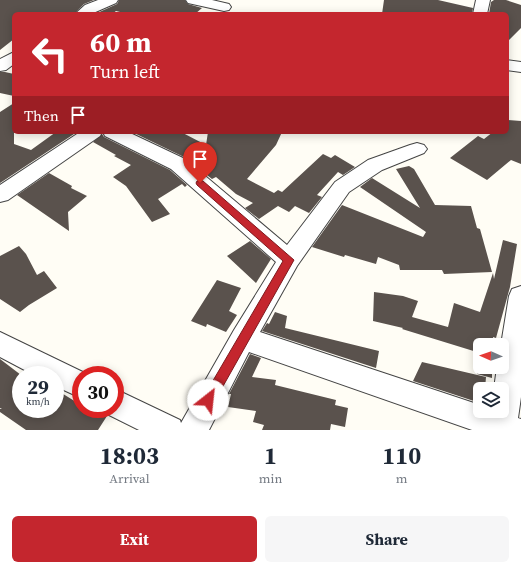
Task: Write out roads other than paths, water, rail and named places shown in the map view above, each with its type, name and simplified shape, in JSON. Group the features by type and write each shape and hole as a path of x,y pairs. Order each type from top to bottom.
{"street":[{"path":"83,8 111,0"},
{"path":"193,0 224,7"},
{"path":"480,12 483,0"},
{"path":"0,66 12,58"},
{"path":"509,65 521,67"},
{"path":"0,72 12,71"},
{"path":"0,195 90,134"},
{"path":"116,134 178,164 289,260"},
{"path":"193,430 243,338 289,260 342,187 375,165 417,148"},
{"path":"243,338 506,429 521,296"},
{"path":"0,344 72,380"},
{"path":"124,407 169,430"}]}
